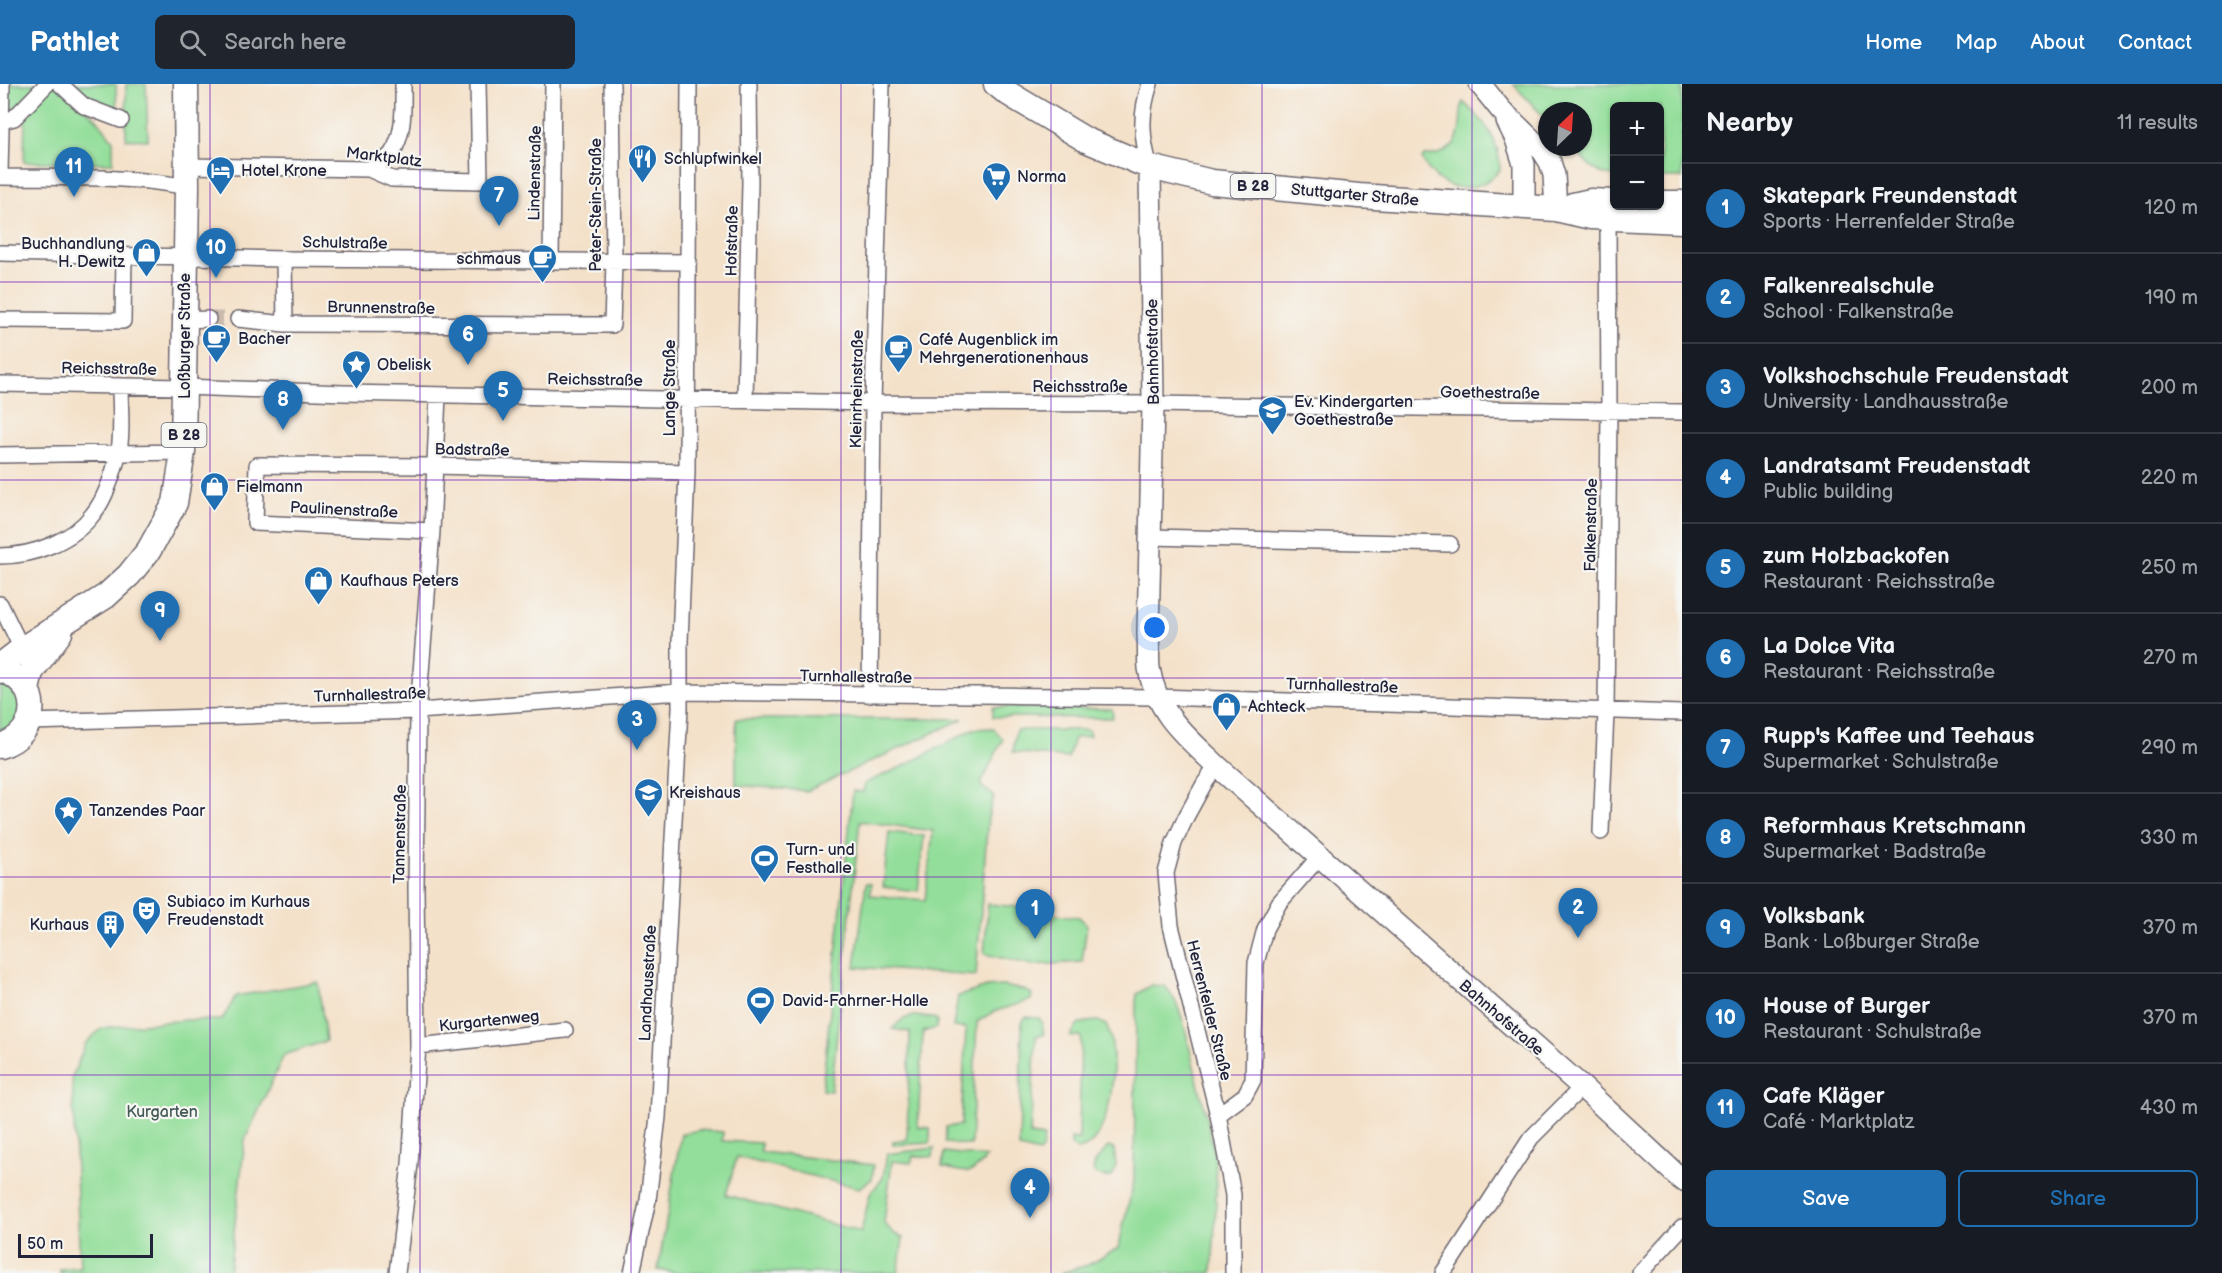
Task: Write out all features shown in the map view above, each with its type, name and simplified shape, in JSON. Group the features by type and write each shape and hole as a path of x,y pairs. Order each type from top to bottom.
{"main road":[{"name":"Loßburger Straße","path":"0,668 22,649 106,596 149,550 175,503 183,452 185,387 196,320 185,256 186,84"},
{"name":"Stuttgarter Straße","path":"996,84 1086,140 1150,167 1212,182 1359,196 1556,209 1580,216 1611,210 1682,221"},
{"path":"1664,203 1682,203"},
{"name":"Loßburger Straße","path":"27,690 31,672 41,656 73,618"},
{"name":"B 28","path":"0,668 20,679 27,690 32,711 29,722"},
{"path":"0,746 17,738 29,722"}],"street":[{"name":"Marktplatz","path":"2,84 0,175 151,180 187,176 369,170 392,179 480,182 478,84"},
{"path":"2,121 14,118 47,84"},
{"path":"60,84 84,106 121,120"},
{"path":"369,170 391,154 400,134 403,84"},
{"name":"Lindenstraße","path":"551,262 553,84"},
{"name":"Peter-Stein-Straße","path":"612,84 614,262 612,325"},
{"name":"Lange Straße","path":"679,692 687,472 689,84"},
{"name":"Hofstraße","path":"745,399 750,183 749,84"},
{"name":"Kleinrheinstraße","path":"870,694 873,403 882,84"},
{"path":"1150,84 1146,96 1142,140 1150,167"},
{"path":"1480,84 1550,162 1554,175 1556,209"},
{"path":"1501,110 1516,139 1524,164 1524,208"},
{"name":"Bahnhofstraße","path":"1150,167 1153,404 1149,668 1157,697 1173,723 1217,766 1582,1087 1682,1180"},
{"name":"Falkenstraße","path":"1601,832 1606,712 1611,210"},
{"name":"Schulstraße","path":"0,253 284,259 689,262"},
{"path":"0,320 123,321 124,255"},
{"path":"284,259 285,324"},
{"name":"Brunnenstraße","path":"238,319 285,324 612,325"},
{"name":"Reichsstraße","path":"0,384 873,403 1153,404"},
{"path":"0,556 16,556 52,545 80,527 93,515 104,498 119,453 120,386"},
{"name":"Tannenstraße","path":"397,1273 410,1164 418,1046 416,888 418,711 432,531 438,395"},
{"name":"Goethestraße","path":"1153,404 1682,412"},
{"path":"0,455 183,452"},
{"name":"Badstraße","path":"255,523 257,465 434,466 687,472"},
{"name":"Paulinenstraße","path":"255,523 432,531"},
{"path":"1150,537 1450,543"},
{"path":"0,604 22,649"},
{"name":"Turnhallestraße","path":"29,722 418,711 679,692 1157,697 1682,713"},
{"name":"Landhausstraße","path":"632,1273 648,1200 658,1118 679,692"},
{"name":"Herrenfelder Straße","path":"1217,766 1186,817 1174,843 1166,873 1171,926 1218,1115 1233,1195 1233,1273"},
{"path":"1218,1115 1245,1095 1253,1080 1256,963 1265,929 1279,903 1320,856"},
{"name":"Kurgartenweg","path":"418,1046 565,1030"},
{"path":"1443,1273 1531,1138 1582,1087"},
{"path":"1640,1273 1682,1227"}],"green space":[{"path":"8,84 41,84 7,116"},
{"path":"54,84 96,118 113,140 113,163 24,162 25,113"},
{"path":"64,84 116,84 117,113 94,106"},
{"path":"126,84 146,84 148,140 126,139"},
{"path":"1513,84 1682,84 1682,178 1664,178 1664,102 1610,102 1610,175 1596,170 1581,156 1592,156 1592,102 1538,102 1538,110"},
{"path":"1463,102 1490,132 1497,149 1500,170 1490,179 1469,187 1448,185 1429,170 1422,159 1424,156 1444,152 1453,145 1459,134"},
{"path":"0,680 18,694 19,713 12,727 0,733"},
{"path":"993,707 1112,709 1113,718 993,717"},
{"path":"736,719 963,719 807,791 736,785"},
{"path":"993,728 1003,739 980,785 994,796 988,817 976,976 855,967 866,883 871,884 870,895 925,900 933,831 860,821 831,1091 822,1090 853,791 863,792 865,783 906,765 973,729"},
{"path":"1016,730 1088,730 1090,736 1074,738 1068,758 1013,752"},
{"path":"889,832 924,836 918,891 883,887"},
{"path":"988,904 1048,910 1051,914 1079,917 1087,925 1082,962 1033,965 984,954"},
{"name":"Kurgarten","path":"318,982 326,1041 284,1055 245,1140 229,1273 60,1273 60,1269 80,1267 72,1077 86,1043 102,1028 186,1020 222,1020 236,996"},
{"path":"1151,985 1165,986 1176,1002 1209,1129 1214,1153 1216,1183 1212,1273 1060,1273 1088,1265 1119,1248 1134,1182 1137,994"},
{"path":"1003,986 1032,994 1031,1000 993,1012 977,1022 971,1145 945,1143 946,1127 961,1125 966,1028 953,1027 958,996 987,987"},
{"path":"914,1016 937,1020 936,1028 923,1032 918,1127 930,1128 930,1143 893,1145 893,1141 907,1140 910,1032 892,1029 903,1019"},
{"path":"1025,1017 1039,1018 1044,1035 1036,1036 1030,1135 1044,1137 1042,1150 1039,1153 1019,1148 1022,1023"},
{"path":"1098,1021 1106,1025 1111,1037 1113,1075 1111,1096 1099,1133 1089,1145 1077,1150 1071,1145 1071,1138 1079,1139 1081,1036 1070,1037 1081,1023"},
{"path":"699,1130 723,1132 722,1141 761,1143 761,1152 874,1165 872,1179 859,1188 737,1157 726,1195 861,1232 870,1194 883,1178 887,1154 934,1148 933,1157 913,1156 911,1163 892,1161 884,1223 893,1233 903,1238 898,1273 675,1273 658,1270 681,1134"},
{"path":"1108,1147 1114,1149 1116,1165 1113,1176 1104,1177 1093,1170 1096,1161"},
{"path":"944,1152 986,1157 977,1168 962,1172 942,1167"}],"tunnel":[{"path":"208,319 238,319"}],"place":[{"name":"Schlupfwinkel","path":"643,184"},
{"name":"Hotel Krone","path":"220,196"},
{"name":"Cafe Kläger","path":"74,197"},
{"name":"Norma","path":"996,202"},
{"name":"Rupp's Kaffee und Teehaus","path":"499,226"},
{"name":"Buchhandlung H. Dewitz","path":"146,278"},
{"name":"House of Burger","path":"216,278"},
{"name":"schmaus","path":"542,284"},
{"name":"Bacher","path":"217,364"},
{"name":"La Dolce Vita","path":"468,365"},
{"name":"Café Augenblick im Mehrgenerationenhaus","path":"898,374"},
{"name":"Obelisk","path":"356,390"},
{"name":"zum Holzbackofen","path":"503,421"},
{"name":"Reformhaus Kretschmann","path":"283,430"},
{"name":"Ev. Kindergarten Goethestraße","path":"1273,436"},
{"name":"Fielmann","path":"215,512"},
{"name":"Kaufhaus Peters","path":"319,606"},
{"name":"Volksbank","path":"160,641"},
{"name":"Achteck","path":"1227,732"},
{"name":"Volkshochschule Freudenstadt","path":"637,750"},
{"name":"Kreishaus","path":"648,818"},
{"name":"Tanzendes Paar","path":"68,836"},
{"name":"Turn- und Festhalle","path":"765,884"},
{"name":"Subiaco im Kurhaus Freudenstadt","path":"146,936"},
{"name":"Falkenrealschule","path":"1578,938"},
{"name":"Skatepark Freundenstadt","path":"1035,939"},
{"name":"Kurhaus","path":"110,950"},
{"name":"David-Fahrner-Halle","path":"761,1026"},
{"name":"Landratsamt Freudenstadt","path":"1030,1218"}]}
